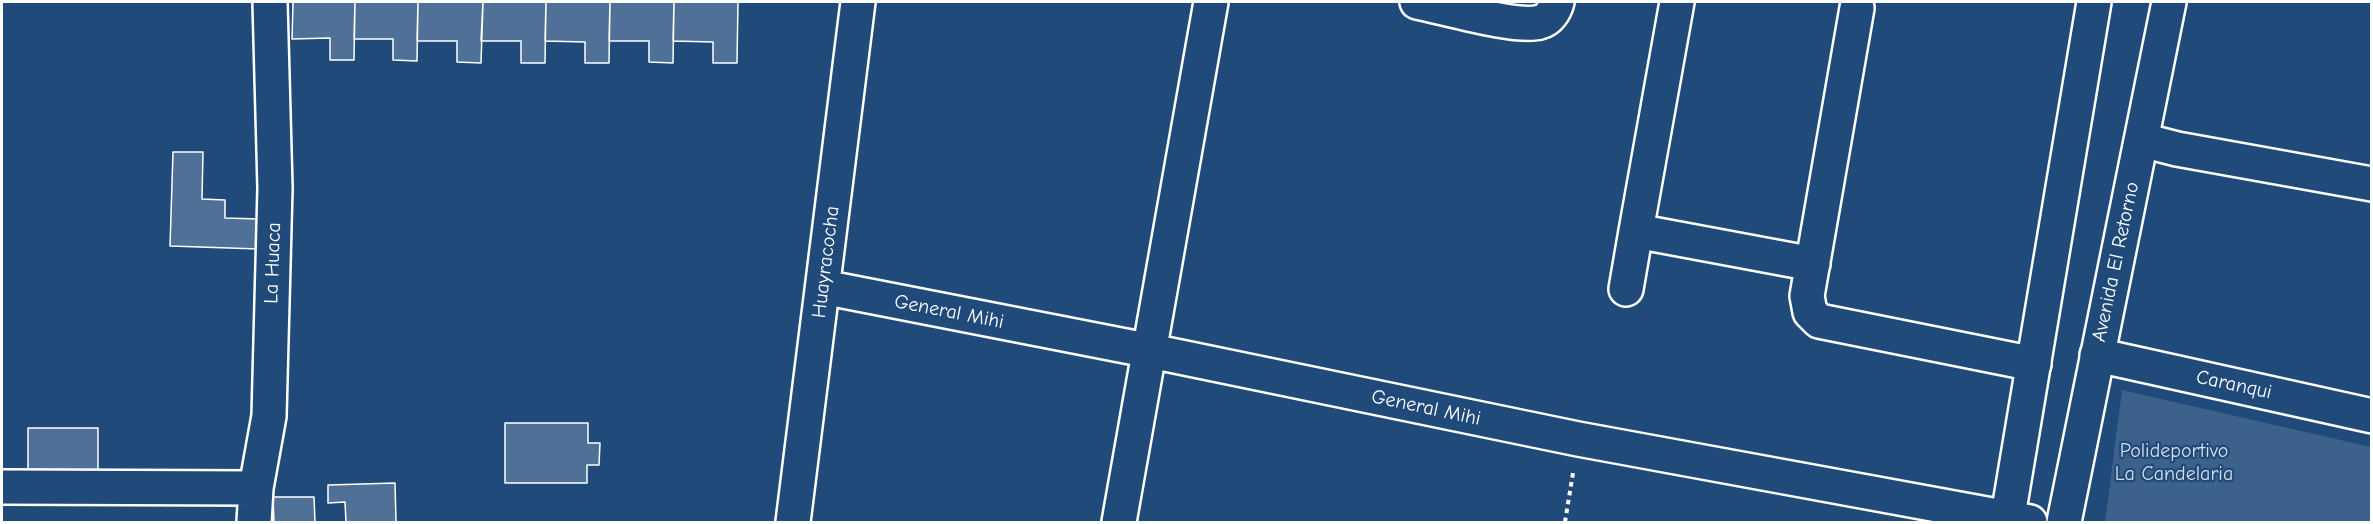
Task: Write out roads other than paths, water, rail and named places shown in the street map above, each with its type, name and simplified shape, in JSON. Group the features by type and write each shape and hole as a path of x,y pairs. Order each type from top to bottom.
{"street":[{"name":"La Huaca","path":"254,522 256,488 269,416 275,188 270,2"},
{"name":"Huayracocha","path":"793,522 858,2"},
{"path":"1119,522 1211,2"},
{"path":"1417,2 1522,24 1543,22 1555,9 1557,2"},
{"path":"1626,289 1677,2"},
{"path":"2015,521 2034,364 2094,2"},
{"name":"Avenida El Retorno","path":"2064,522 2169,2"},
{"path":"1857,8 1807,296 1810,312 1819,321 2034,364"},
{"path":"2142,140 2177,149 2372,184"},
{"path":"1636,231 1812,264"},
{"name":"General Mihi","path":"823,287 1578,439 2015,521"},
{"name":"Caranqui","path":"2097,355 2372,416"},
{"path":"2,487 256,488"}],"park label":[{"name":"Polideportivo La Candelaria","path":"2174,462"}]}
